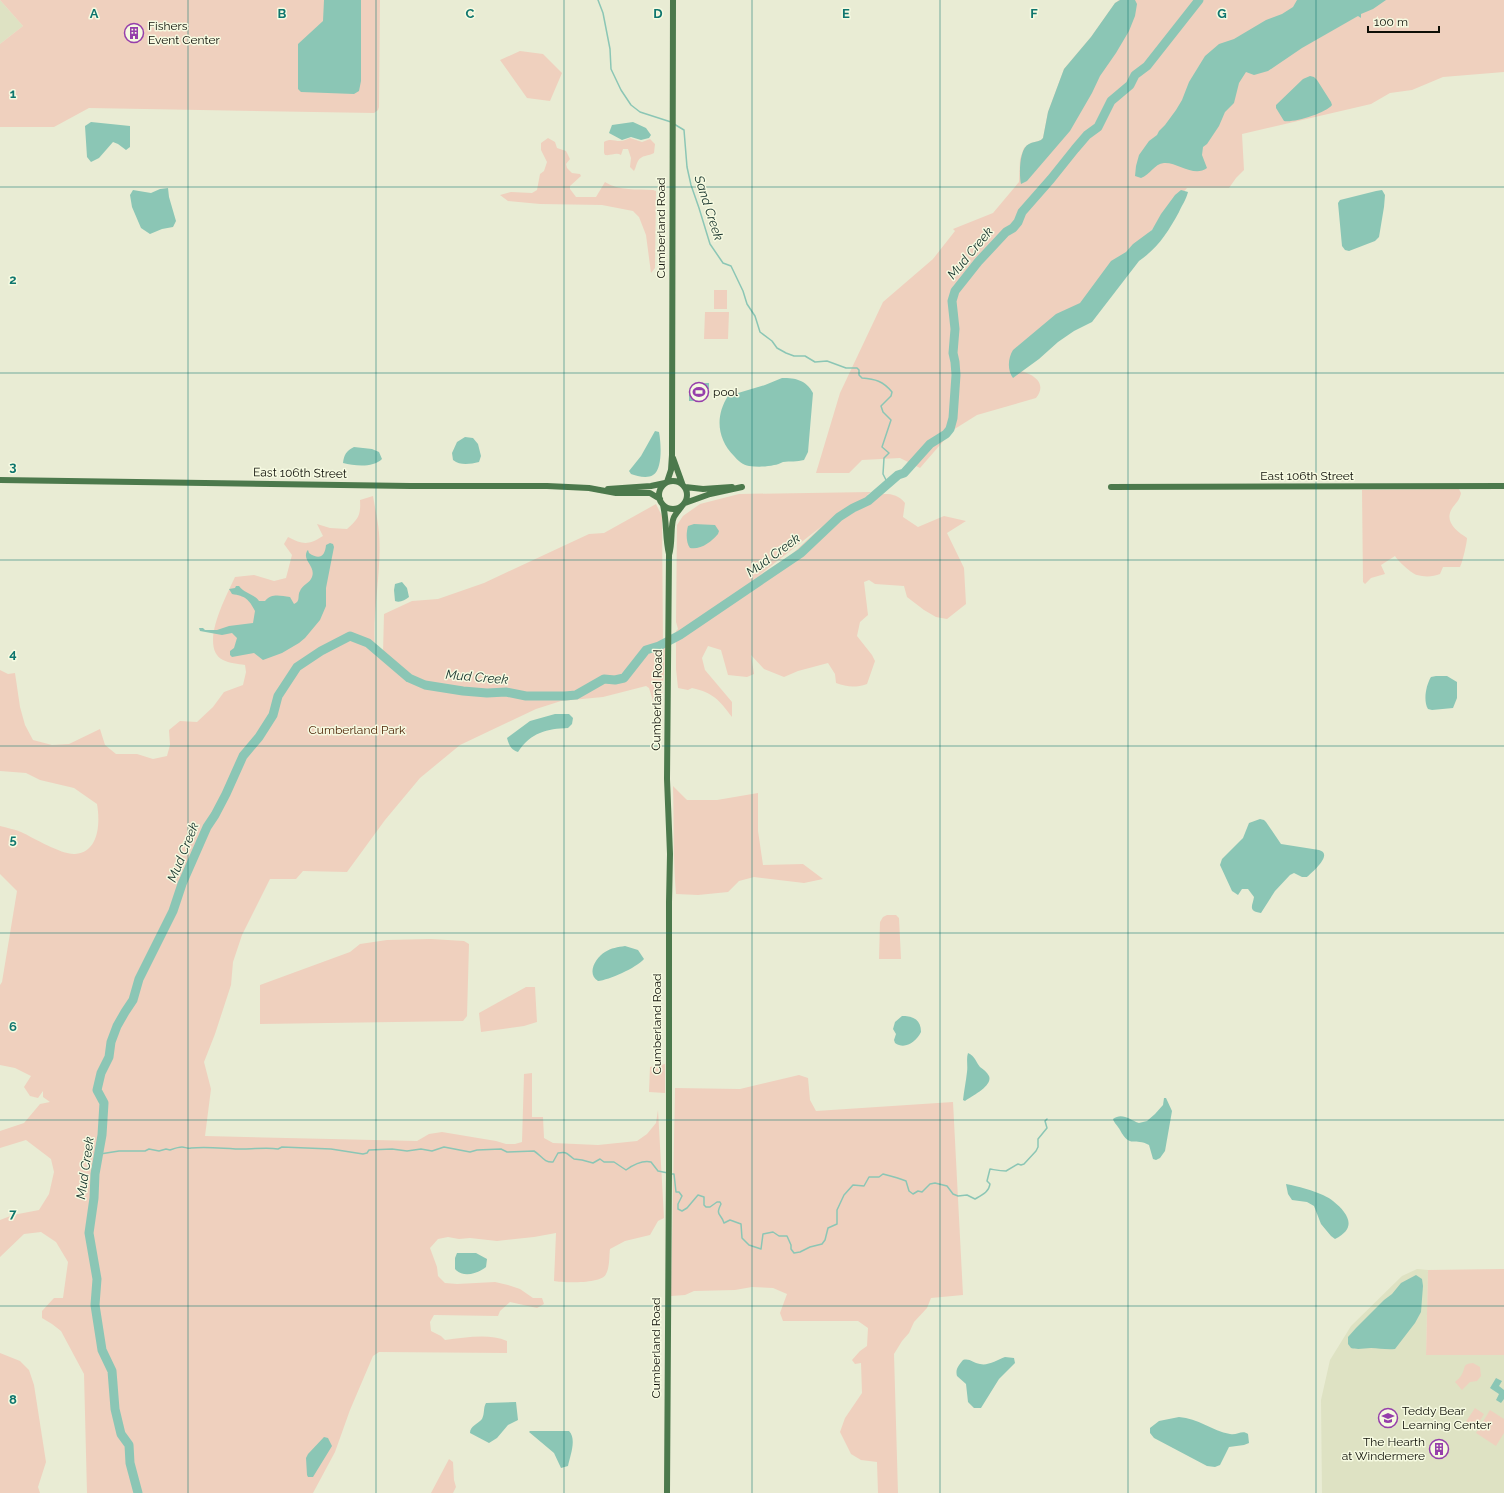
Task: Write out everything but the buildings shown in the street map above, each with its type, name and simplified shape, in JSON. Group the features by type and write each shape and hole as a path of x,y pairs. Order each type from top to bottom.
{"main road":[{"name":"Cumberland Road","path":"666,483 672,470 673,0"},
{"name":"Cumberland Road","path":"672,455 683,485"},
{"name":"East 106th Street","path":"0,480 410,486 547,486 600,490 616,493 650,493 661,502"},
{"path":"674,481 683,485 694,489 728,486 742,487 710,494 678,508 670,509 661,502 660,490 666,483 674,481"},
{"name":"East 106th Street","path":"600,490 651,486 666,483"},
{"path":"683,485 688,496 684,505"},
{"name":"East 106th Street","path":"1111,487 1504,486"},
{"name":"Cumberland Road","path":"661,502 665,517 667,545 670,555"},
{"name":"Cumberland Road","path":"667,1493 669,1173 668,978 670,854 667,779 668,650 670,555 672,546 673,520 675,514 684,505"}],"shaded area":[{"path":"0,0 23,26 0,44"},
{"path":"1417,1269 1428,1270 1426,1355 1504,1355 1504,1493 1322,1493 1321,1400 1330,1360 1351,1326 1402,1276"}],"green space":[{"path":"0,0 380,0 379,107 374,113 89,108 54,127 0,127 0,44 23,26"},
{"path":"1119,0 1504,0 1504,72 1443,77 1412,90 1390,93 1371,104 1242,134 1244,170 1229,188 1187,188 1078,318 1017,370 1027,373 1039,382 1040,387 1036,398 977,415 953,430 920,468 900,458 862,460 849,473 816,473 840,393 883,302 933,259 955,231 953,229 993,213 1019,182 1020,159 1024,148 1029,144 1043,138 1048,112 1064,69 1091,37 1115,3"},
{"path":"520,51 543,54 562,73 550,101 527,98 500,60"},
{"path":"548,138 555,142 557,148 566,151 570,159 566,164 567,168 572,173 580,174 581,176 570,186 570,189 576,197 596,197 605,182 616,187 656,191 655,268 651,273 646,235 639,217 633,211 602,205 540,204 508,201 500,195 511,192 532,193 537,190 540,174 544,171 547,162 541,150 541,143"},
{"path":"630,138 642,142 650,139 655,144 654,153 639,159 634,171 630,167 631,158 628,149 623,149 621,155 605,155 604,153 604,142 610,140 621,141"},
{"path":"714,290 727,290 727,309 714,309"},
{"path":"705,312 729,312 728,339 704,339"},
{"path":"1459,489 1461,493 1460,497 1450,512 1449,517 1455,529 1467,538 1460,567 1443,567 1440,574 1420,576 1409,570 1395,556 1381,565 1385,574 1371,578 1365,584 1363,582 1362,490"},
{"path":"871,492 867,495 888,494 897,496 905,503 903,517 918,527 944,516 966,521 947,533 964,568 966,604 947,619 936,617 907,597 904,586 875,584 869,580 864,582 868,615 860,622 857,636 875,661 867,684 859,686 847,686 836,683 835,674 828,663 798,671 784,677 764,669 751,655 754,674 747,677 728,675 721,650 708,646 702,658 705,670 732,702 732,717 715,698 706,692 692,688 688,690 678,688 676,669 676,631 678,629 676,622 677,525 683,516 700,504 739,494","holes":["822,526 792,554 758,576"]},
{"name":"Cumberland Park","path":"373,496 379,528 380,548 374,635 375,649 383,653 384,614 412,601 438,599 484,583 589,534 604,533 656,504 662,516 663,645 665,644 661,705 654,704 649,688 646,686 603,697 561,701 536,709 460,745 420,778 385,820 347,872 303,871 296,879 270,879 242,935 233,962 231,985 204,1062 211,1089 205,1136 417,1141 429,1134 442,1132 506,1144 515,1144 522,1142 524,1074 532,1073 532,1117 543,1117 544,1138 553,1143 598,1145 637,1141 647,1134 656,1123 658,1110 664,1218 658,1221 650,1235 625,1241 610,1249 608,1268 603,1277 598,1280 582,1282 554,1281 556,1233 497,1241 448,1237 438,1239 430,1248 437,1267 438,1276 445,1283 457,1284 495,1282 520,1289 533,1298 542,1298 544,1304 537,1308 510,1302 500,1311 498,1316 434,1315 430,1322 431,1331 441,1336 445,1340 468,1337 492,1337 507,1341 507,1353 379,1352 373,1356 350,1410 335,1452 313,1493 87,1493 84,1374 61,1331 42,1318 42,1311 54,1298 63,1298 68,1262 56,1242 41,1232 24,1234 0,1257 0,1220 13,1215 39,1210 49,1194 54,1172 51,1159 26,1140 0,1148 0,1131 24,1123 40,1104 50,1102 43,1097 43,1091 38,1098 30,1096 24,1087 31,1076 15,1068 0,1065 0,985 2,982 17,891 0,874 0,826 21,832 63,852 75,854 83,852 94,842 98,827 98,811 97,804 74,788 40,780 26,773 0,771 0,670 8,674 15,673 20,707 25,725 33,740 52,745 69,744 100,729 105,745 116,754 137,754 153,759 167,756 170,745 169,730 180,721 197,722 213,707 224,692 243,685 246,672 245,665 223,660 216,653 213,644 217,620 235,577 254,575 274,581 286,578 292,555 284,544 288,537 302,543 314,541 323,536 317,524 330,528 347,529 358,517 360,500"},
{"path":"673,786 687,800 717,800 758,793 758,831 763,865 803,864 823,879 804,883 754,877 739,881 728,892 698,895 676,894"},
{"path":"887,915 896,915 899,918 901,959 879,959 880,922 883,917"},
{"path":"431,939 464,941 469,944 467,1016 463,1021 260,1024 260,985 350,952 360,944 387,940"},
{"path":"526,987 535,987 537,1022 524,1026 481,1032 479,1013"},
{"path":"665,1064 665,1093 649,1092 650,1067"},
{"path":"799,1075 808,1078 810,1100 816,1111 953,1102 963,1295 931,1298 927,1308 914,1322 909,1333 894,1354 898,1493 878,1493 877,1462 861,1460 851,1454 840,1432 845,1418 862,1393 861,1363 855,1364 852,1360 867,1346 868,1328 858,1321 783,1321 780,1313 787,1294 773,1288 752,1287 735,1290 694,1291 685,1295 671,1296 675,1088 740,1089"},
{"path":"1504,1269 1504,1355 1426,1355 1428,1270"},
{"path":"0,1353 20,1361 29,1370 34,1385 46,1462 38,1487 40,1493 0,1493"},
{"path":"1473,1363 1480,1367 1481,1376 1477,1381 1470,1382 1462,1390 1455,1382 1460,1377 1465,1366"},
{"path":"1475,1408 1484,1414 1475,1429 1465,1423"},
{"path":"1490,1410 1504,1419 1504,1433 1496,1446 1476,1433"},
{"path":"449,1459 453,1462 456,1487 453,1493 431,1493"}],"water":[{"path":"324,0 361,0 361,81 359,91 354,94 301,92 298,89 298,44 323,21"},
{"path":"1120,0 1135,0 1137,4 1135,16 1129,31 1100,76 1070,131 1027,181 1021,184 1020,168 1023,151 1029,144 1043,138 1048,112 1064,69 1091,37 1115,3"},
{"path":"1297,0 1386,0 1373,9 1361,14 1361,18 1358,16 1302,48 1268,71 1254,75 1246,72 1239,83 1234,103 1225,112 1219,126 1207,144 1203,147 1202,155 1207,168 1202,171 1191,171 1169,163 1164,163 1157,165 1144,177 1141,178 1135,176 1139,155 1149,141 1157,135 1176,110 1182,100 1189,82 1205,56 1219,44 1234,39 1266,20 1282,14 1293,7"},
{"path":"1310,76 1317,80 1332,105 1310,117 1284,121 1276,108 1276,105 1303,79"},
{"path":"91,122 130,126 130,147 126,150 113,142 99,158 91,162 87,157 85,126"},
{"path":"633,122 646,128 651,135 649,138 641,140 631,137 622,140 609,133 612,125"},
{"path":"168,188 176,221 173,227 162,229 150,234 141,228 132,207 130,195 133,190 151,193 160,189"},
{"path":"1181,190 1188,192 1167,233 1152,251 1139,261 1092,322 1074,331 1058,342 1039,359 1013,378 1009,364 1013,350 1056,314 1080,303 1111,261 1126,252 1133,244 1152,230 1161,214 1175,195"},
{"path":"1382,190 1385,195 1379,237 1375,241 1349,251 1345,250 1342,246 1338,203 1340,200"},
{"path":"782,378 800,381 807,385 813,393 808,452 804,460 801,461 783,462 776,465 765,466 745,465 737,460 724,442 720,427 721,411 728,396 765,385"},
{"name":"pool","path":"696,383 709,383 709,389 702,389 702,401 689,401 689,394 695,394"},
{"path":"655,431 659,432 661,448 660,461 656,472 648,477 631,474 629,471 641,456"},
{"path":"465,437 473,438 478,444 481,456 479,462 462,464 453,460 452,453 457,442"},
{"path":"354,447 372,449 379,452 382,459 369,465 353,465 343,463 346,454"},
{"path":"694,524 715,525 719,531 718,534 702,547 690,548 687,541 687,529 688,526"},
{"path":"330,543 333,544 334,547 326,588 326,606 320,620 299,643 282,653 263,660 254,653 232,657 230,655 230,651 234,648 237,638 232,633 222,635 200,631 199,628 203,628 205,630 217,630 229,626 253,623 255,611 251,604 243,597 232,594 229,589 235,588 236,586 239,586 259,601 265,601 273,596 280,596 290,597 294,604 296,603 301,589 310,581 313,573 306,558 307,551 308,550 309,553 319,557 323,555 326,545"},
{"path":"402,582 407,588 409,597 397,602 395,601 395,584"},
{"path":"1447,676 1457,682 1457,698 1453,708 1432,710 1428,709 1426,706 1425,697 1429,680 1431,677"},
{"path":"555,714 569,714 573,718 572,724 568,728 553,729 534,736 523,745 518,752 511,747 507,738 530,721"},
{"path":"1260,819 1266,822 1281,844 1319,850 1323,852 1324,855 1317,867 1307,877 1302,877 1294,873 1290,875 1275,891 1261,913 1252,909 1254,897 1248,889 1242,889 1238,895 1232,891 1220,865 1222,859 1243,838 1249,823"},
{"path":"625,946 638,950 644,959 635,966 609,978 598,981 594,978 593,970 598,958 610,950"},
{"path":"902,1016 913,1018 920,1024 921,1028 921,1032 913,1042 903,1046 895,1043 894,1040 896,1034 893,1029 895,1022"},
{"path":"968,1053 987,1073 989,1080 985,1087 965,1101 963,1100"},
{"path":"1164,1098 1166,1098 1172,1111 1165,1151 1160,1158 1156,1160 1153,1159 1149,1145 1140,1142 1133,1142 1127,1139 1113,1119 1123,1116 1139,1123 1147,1121 1163,1105"},
{"path":"1286,1184 1304,1188 1329,1198 1343,1210 1348,1220 1348,1225 1342,1235 1335,1239 1331,1236 1321,1224 1314,1206 1307,1202 1292,1200 1288,1194"},
{"path":"457,1253 476,1253 487,1259 486,1267 478,1272 470,1274 458,1272 455,1269 455,1258"},
{"path":"1416,1275 1422,1279 1423,1286 1421,1312 1415,1323 1395,1349 1351,1348 1348,1344 1348,1337 1356,1328 1392,1294 1401,1283"},
{"path":"1005,1357 1014,1358 1015,1363 999,1379 981,1408 974,1408 968,1402 966,1384 957,1376 957,1369 959,1365 963,1360 983,1364"},
{"path":"1496,1378 1502,1381 1499,1386 1504,1390 1504,1399 1501,1403 1496,1400 1499,1394 1490,1388"},
{"path":"516,1402 518,1420 508,1425 497,1438 489,1443 470,1433 473,1427 482,1419 486,1403"},
{"path":"1179,1417 1192,1420 1230,1434 1244,1432 1248,1434 1249,1443 1229,1447 1220,1465 1215,1467 1207,1466 1154,1438 1150,1433 1150,1428 1159,1421"},
{"path":"569,1431 573,1443 568,1466 561,1468 554,1453 529,1432"},
{"path":"324,1437 328,1438 332,1446 313,1477 308,1477 306,1458"}],"waterway":[{"name":"Sand Creek","path":"598,0 603,13 610,49 611,69 621,90 631,105 640,112 671,122"},
{"name":"Mud Creek","path":"138,1493 130,1463 129,1445 121,1434 115,1409 112,1371 102,1350 95,1305 97,1279 89,1233 94,1198 95,1174 102,1135 104,1103 97,1090 101,1073 109,1057 111,1042 117,1026 133,1000 139,979 173,911 182,884 207,827 226,794 243,756 259,737 273,715 278,696 297,667 321,651 350,636 368,643 409,678 425,685 463,691 487,693 506,692 526,696 576,695 604,679 615,680 624,678 646,650 659,646 680,635 801,553 839,517 868,501 898,475 904,473 930,444 946,434 950,429 953,418 956,375 953,353 955,329 952,301 955,291 978,262 1006,232 1013,228 1018,222 1022,212 1087,135 1098,127 1111,101 1130,85 1135,75 1147,66 1199,0"},
{"name":"Sand Creek","path":"674,124 684,130 687,167 691,185 710,244 723,263 731,266 743,291 747,304 755,316 760,332 772,341 777,348 786,353 794,356 805,356 815,362 827,361 846,368 857,368 859,370 859,375 862,378 878,381 892,392 891,396 881,406 883,412 891,420 882,447 889,453 884,458 883,474 888,484"},
{"path":"672,1174 674,1174 676,1192 679,1192 682,1196 678,1204 678,1209 682,1211 687,1208 698,1195 704,1197 704,1205 706,1207 710,1207 717,1202 720,1202 719,1213 724,1223 730,1220 741,1224 742,1238 749,1245 761,1249 763,1234 773,1232 779,1236 787,1236 791,1249 794,1253 822,1244 825,1240 828,1228 837,1224 837,1210 844,1195 853,1185 864,1186 869,1177 879,1177 883,1174 906,1181 909,1191 913,1194 918,1191 922,1192 930,1184 935,1183 947,1186 953,1194 958,1196 967,1195 975,1199 985,1193 988,1189 990,1184 987,1181 990,1169 1006,1171 1018,1164 1024,1164 1036,1151 1038,1147 1038,1139 1047,1128 1045,1121 1047,1119"},
{"path":"100,1154 119,1151 145,1151 149,1149 159,1151 182,1147 244,1149 278,1149 282,1147 331,1149 363,1154 367,1153 369,1150 392,1149 407,1151 421,1149 432,1151 444,1147 470,1152 477,1150 501,1149 507,1152 534,1151 550,1162 553,1162 558,1153 563,1152 567,1153 574,1159 593,1163 600,1159 604,1162 614,1162 626,1170 638,1163 651,1162 658,1171 668,1173"}],"place":[{"name":"Fishers Event Center","path":"134,33"},
{"name":"pool","path":"699,392"},
{"name":"Teddy Bear Learning Center","path":"1388,1418"},
{"name":"The Hearth at Windermere","path":"1439,1449"}]}
